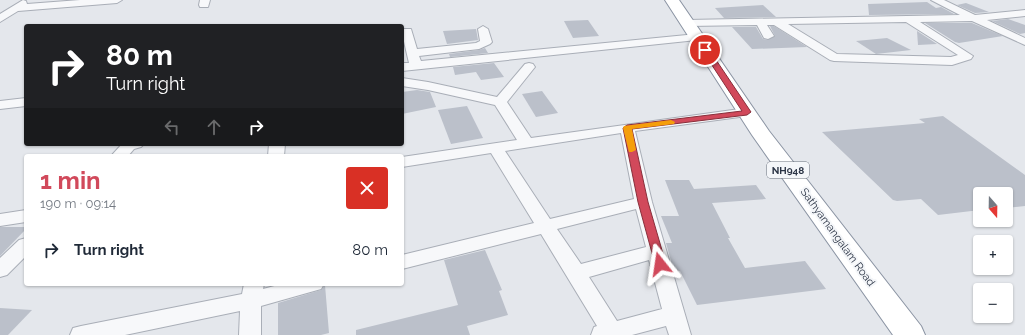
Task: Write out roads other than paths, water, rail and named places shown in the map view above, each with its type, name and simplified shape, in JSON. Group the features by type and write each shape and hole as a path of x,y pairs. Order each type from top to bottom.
{"highway":[{"name":"Sathyamangalam Road","path":"672,0 767,142 910,335"}],"street":[{"path":"0,18 27,0"},
{"path":"16,8 117,0"},
{"path":"936,0 1025,42"},
{"path":"404,67 760,21 973,18 1025,13"},
{"path":"775,21 834,57 952,61 967,56 908,19"},
{"path":"760,21 768,36"},
{"path":"413,53 479,46 486,42 483,29"},
{"path":"407,31 416,66"},
{"path":"500,102 529,67"},
{"path":"404,82 428,86 500,102 527,143"},
{"path":"0,105 24,102"},
{"path":"404,162 627,128 747,112"},
{"path":"495,148 576,274 606,333 677,325 643,202 627,128"},
{"path":"404,262 643,202"},
{"path":"0,220 24,216"},
{"path":"0,270 24,247"},
{"path":"576,274 657,252"},
{"path":"82,335 250,315 310,286"}]}
